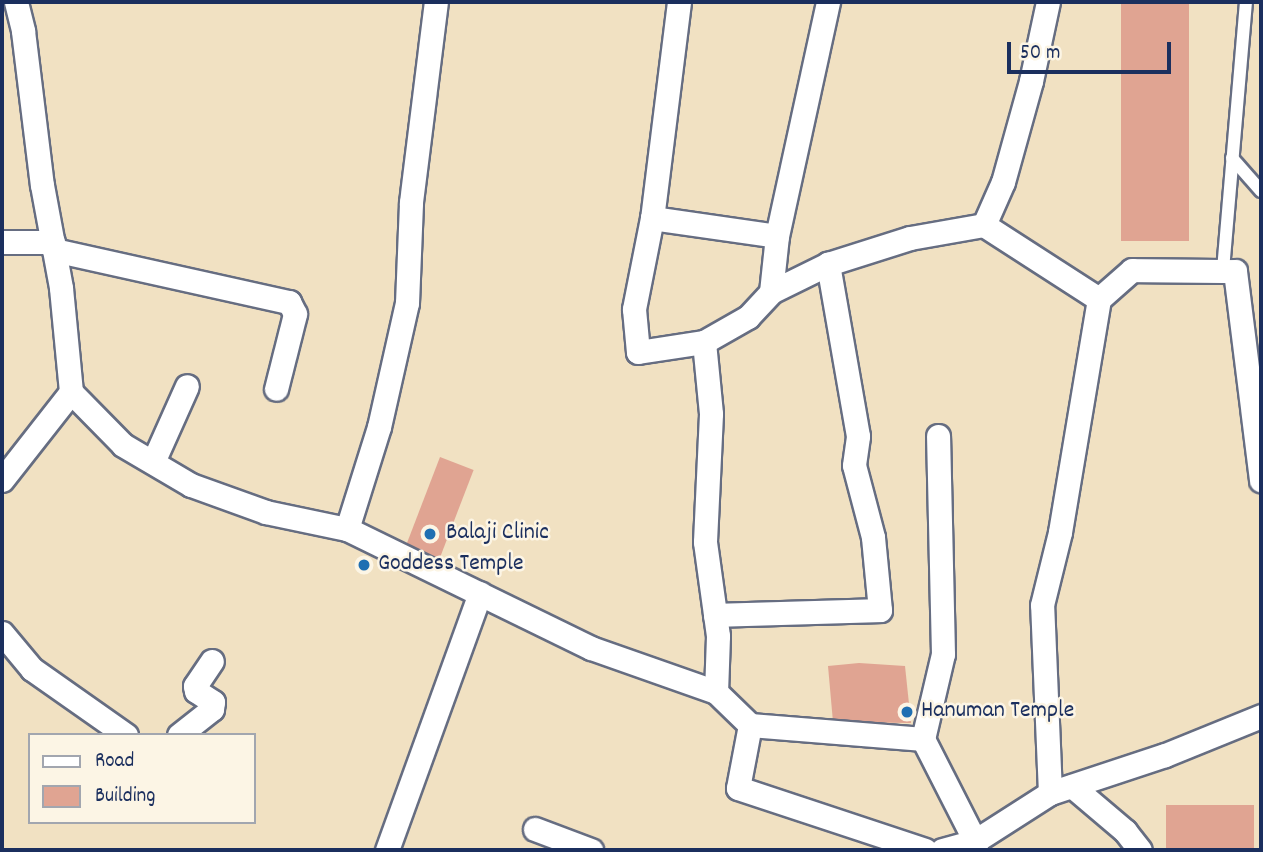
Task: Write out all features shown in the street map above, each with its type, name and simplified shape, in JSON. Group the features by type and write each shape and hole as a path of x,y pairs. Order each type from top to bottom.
{"street":[{"path":"16,2 23,31 42,185 61,288 71,392 123,445 191,485 265,512 347,529 592,648 716,692 750,726 923,739"},
{"path":"347,529 379,427 407,303 411,202 436,2"},
{"path":"679,2 652,218 634,309 638,352 704,342 748,317 771,292 828,264 910,238 984,225 1099,299"},
{"path":"771,292 777,236 828,2"},
{"path":"984,225 1006,170 1031,80 1048,2"},
{"path":"652,218 777,236"},
{"path":"2,242 53,246 289,302 295,314 276,389"},
{"path":"715,615 880,610 873,537 854,466 858,436 828,264"},
{"path":"1061,789 1042,605 1060,532 1099,299 1132,270 1235,271 1257,414 1261,480"},
{"path":"704,342 711,414 705,542 718,636 716,692"},
{"path":"153,462 187,386"},
{"path":"2,480 71,392"},
{"path":"938,436 943,653 923,739 975,846"},
{"path":"387,850 480,593"},
{"path":"2,633 32,669 123,733"},
{"path":"182,733 212,709 213,702 196,691 195,686 212,661"},
{"path":"943,850 975,846 1061,789 1165,755 1261,716"},
{"path":"750,726 738,788 925,850"},
{"path":"1061,789 1125,831 1140,850"},
{"path":"535,828 591,850"}],"lane":[{"path":"1223,270 1247,2"},
{"path":"1232,158 1261,191"}],"building":[{"path":"1121,2 1189,2 1189,241 1121,241"},
{"path":"440,457 474,470 438,561 405,548"},
{"path":"859,663 905,666 911,723 833,722 828,666"},
{"path":"1166,805 1254,805 1254,850 1166,850"}],"place":[{"name":"Balaji Clinic","path":"430,534"},
{"name":"Goddess Temple","path":"364,565"},
{"name":"Hanuman Temple","path":"907,712"}]}
